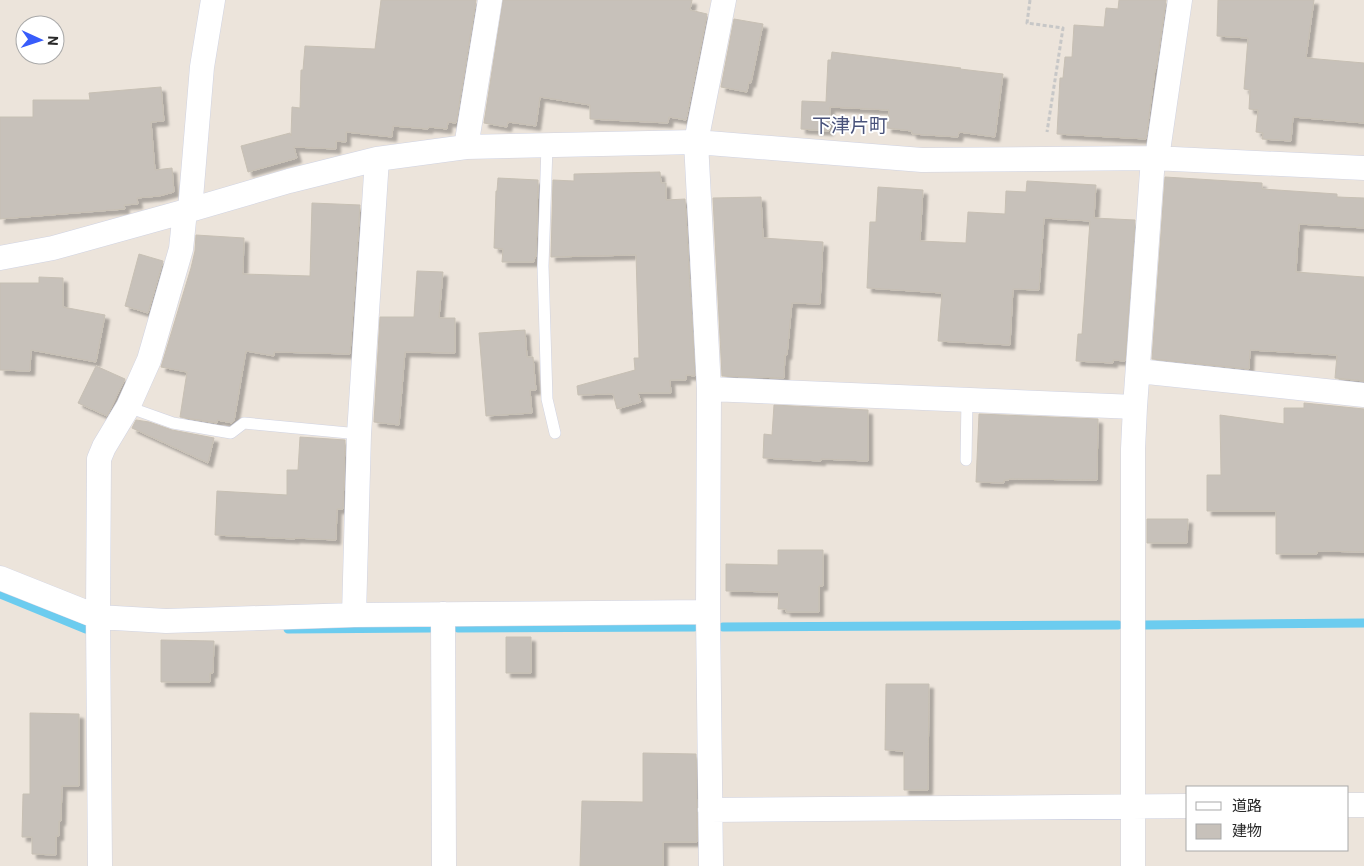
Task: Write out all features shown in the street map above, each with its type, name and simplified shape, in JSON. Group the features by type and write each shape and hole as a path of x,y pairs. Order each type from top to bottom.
{"street":[{"path":"100,866 99,459 128,407 149,360 181,249 188,211 202,67 213,0"},
{"path":"466,148 490,0"},
{"path":"710,866 709,389 696,142 724,0"},
{"path":"1133,866 1133,459 1135,407 1155,158 1180,0"},
{"path":"0,258 53,248 288,181 377,159 466,148 696,142 922,160 1155,158 1364,168"},
{"path":"354,615 359,434 377,159"},
{"path":"1138,371 1364,395"},
{"path":"709,389 1135,407"},
{"path":"0,578 98,617 166,621 354,615 708,612"},
{"path":"443,614 444,866"},
{"path":"1349,805 1364,805"},
{"path":"710,810 1186,806"}],"lane":[{"path":"546,146 543,275 547,399 555,433"},
{"path":"966,460 967,400"},
{"path":"128,407 173,423 231,433 244,424 359,434"}],"path":[{"path":"1030,0 1027,23 1063,28 1043,159"}],"building":[{"path":"381,0 476,0 456,123 448,122 447,129 393,126 392,137 346,132 346,142 336,141 336,149 294,147 297,158 248,172 241,146 290,133 291,136 292,107 300,108 301,70 303,70 305,46 375,49"},
{"path":"503,0 692,0 690,10 707,14 686,120 669,117 668,123 590,119 590,105 540,97 536,126 508,122 507,127 484,123"},
{"path":"1119,0 1166,0 1146,139 1057,134 1060,78 1063,78 1065,57 1072,57 1074,25 1104,27 1106,8 1118,9"},
{"path":"1218,0 1314,0 1306,58 1364,63 1364,123 1293,117 1291,141 1262,139 1263,133 1256,132 1258,110 1249,109 1250,90 1244,89 1248,38 1217,36"},
{"path":"734,19 763,24 751,83 749,82 747,92 721,87"},
{"path":"832,52 1003,74 995,137 959,132 958,137 912,134 912,131 887,128 889,110 830,107 829,131 801,129 802,101 826,102 828,60 831,60"},
{"path":"161,87 164,121 151,122 155,170 172,168 174,192 159,196 137,198 138,204 124,205 125,209 0,219 0,117 33,117 33,100 90,100 89,93"},
{"path":"660,172 661,183 666,183 666,200 685,199 695,376 686,375 686,380 670,380 671,393 638,393 641,402 617,409 613,394 578,395 577,386 635,370 634,358 639,358 636,255 551,257 553,180 574,181 574,174"},
{"path":"1165,177 1262,183 1262,189 1337,194 1337,197 1364,198 1364,228 1299,224 1296,272 1364,277 1364,381 1335,378 1337,355 1250,350 1249,369 1152,359"},
{"path":"498,178 538,180 536,257 534,262 502,262 503,249 494,248"},
{"path":"1027,181 1096,185 1094,218 1135,220 1125,361 1113,360 1113,363 1076,361 1078,334 1082,334 1090,221 1044,218 1039,290 1013,289 1010,345 938,341 942,293 867,288 870,222 876,222 878,187 923,190 920,241 966,243 968,212 1005,214 1006,191 1026,192"},
{"path":"761,197 763,238 823,242 820,304 792,303 784,378 722,376 713,198"},
{"path":"312,203 360,205 350,354 274,352 274,356 246,351 234,421 232,423 217,420 217,423 180,417 187,372 161,367 191,268 196,235 244,238 243,274 310,276"},
{"path":"139,254 163,261 148,313 125,306"},
{"path":"417,271 443,272 439,318 455,318 455,353 405,352 399,425 374,422 380,317 414,317"},
{"path":"39,277 63,278 63,307 105,315 96,362 31,350 30,371 0,370 0,283 39,283"},
{"path":"525,330 527,357 533,357 536,390 530,390 532,413 486,416 479,333"},
{"path":"96,366 125,379 107,416 78,403"},
{"path":"1304,403 1364,409 1364,552 1317,551 1317,554 1276,554 1276,511 1207,511 1207,475 1221,475 1220,415 1284,424 1284,408 1304,408"},
{"path":"774,405 868,410 868,461 763,458 764,434 772,435"},
{"path":"979,414 1098,419 1097,480 1009,479 1004,480 1004,483 976,482"},
{"path":"136,420 149,422 172,430 214,438 208,463 132,428"},
{"path":"300,437 345,440 343,509 337,509 336,540 215,535 217,491 287,495 287,470 298,470"},
{"path":"1147,519 1188,519 1187,543 1147,543"},
{"path":"778,550 823,550 823,586 819,586 819,612 786,612 786,609 778,609 779,592 726,591 726,564 778,565"},
{"path":"506,637 531,637 531,673 506,673"},
{"path":"161,640 214,641 213,673 210,673 210,682 161,682"},
{"path":"886,684 929,684 928,790 904,790 904,751 885,750"},
{"path":"30,713 79,714 79,786 62,786 61,821 59,821 59,836 56,836 56,855 32,854 32,837 22,837 23,794 30,794"},
{"path":"643,753 696,754 697,842 663,842 663,866 580,866 582,801 643,802"}],"waterway":[{"path":"0,594 86,629"},
{"path":"1145,625 1364,623"},
{"path":"723,627 1118,625"},
{"path":"458,628 694,627"},
{"path":"288,629 430,628"}],"district":[{"name":"下津片町","path":"850,125"}]}
